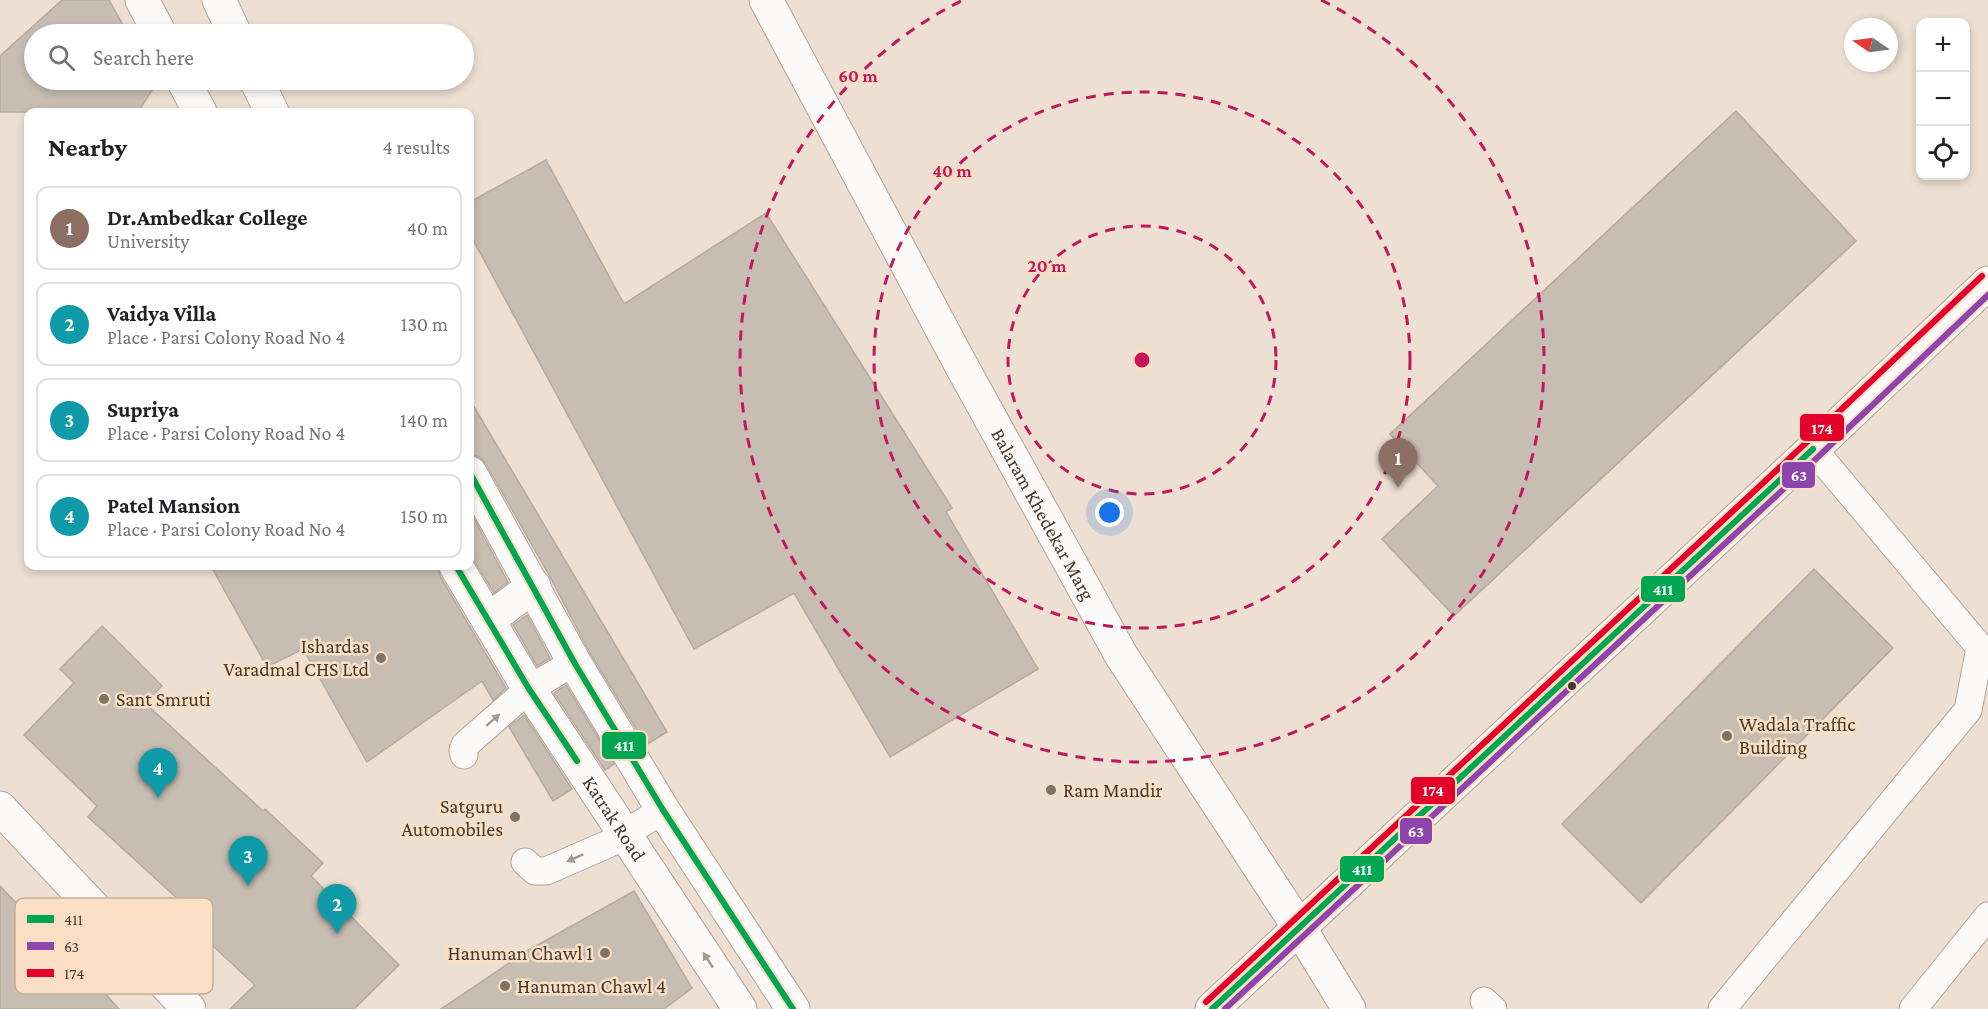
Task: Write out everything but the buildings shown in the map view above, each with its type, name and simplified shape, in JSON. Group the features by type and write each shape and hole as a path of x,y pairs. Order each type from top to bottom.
{"main road":[{"path":"142,0 155,24"},
{"path":"219,0 230,24"},
{"name":"Balaram Khedekar Marg","path":"765,0 961,365 1121,654 1300,929 1349,1009"},
{"path":"188,90 198,108"},
{"path":"261,90 270,108"},
{"path":"1212,1009 1988,283"},
{"path":"474,480 574,662 663,810 793,1009"},
{"name":"Katrak Road","path":"458,570 529,689 740,1009"},
{"path":"488,620 534,586"},
{"path":"0,808 85,898"},
{"path":"175,994 189,1009"}],"lane":[{"path":"1722,1009 1968,710 1984,652 1813,449"},
{"path":"464,755 465,745 529,689 574,662"},
{"path":"525,862 535,871 546,871 608,844 663,810"},
{"path":"1913,1009 1988,916"}],"transit line":[{"name":"174","path":"1206,1002 1982,276"},
{"name":"63","path":"1225,1009 1819,456 1988,295"},
{"name":"411","path":"1212,1009 1813,449"},
{"name":"411","path":"474,480 574,662 663,810 793,1009"},
{"name":"411","path":"458,570 529,689 577,761"}],"place":[{"name":"Dr.Ambedkar College","path":"1398,488"},
{"name":"Ishardas Varadmal CHS Ltd","path":"381,658"},
{"name":"Sant Smruti","path":"104,699"},
{"name":"Wadala Traffic Building","path":"1727,736"},
{"name":"Ram Mandir","path":"1051,790"},
{"name":"Patel Mansion","path":"158,798"},
{"name":"Satguru Automobiles","path":"515,817"},
{"name":"Supriya","path":"248,886"},
{"name":"Vaidya Villa","path":"337,934"},
{"name":"Hanuman Chawl 1","path":"605,953"},
{"name":"Hanuman Chawl 4","path":"505,986"}]}
